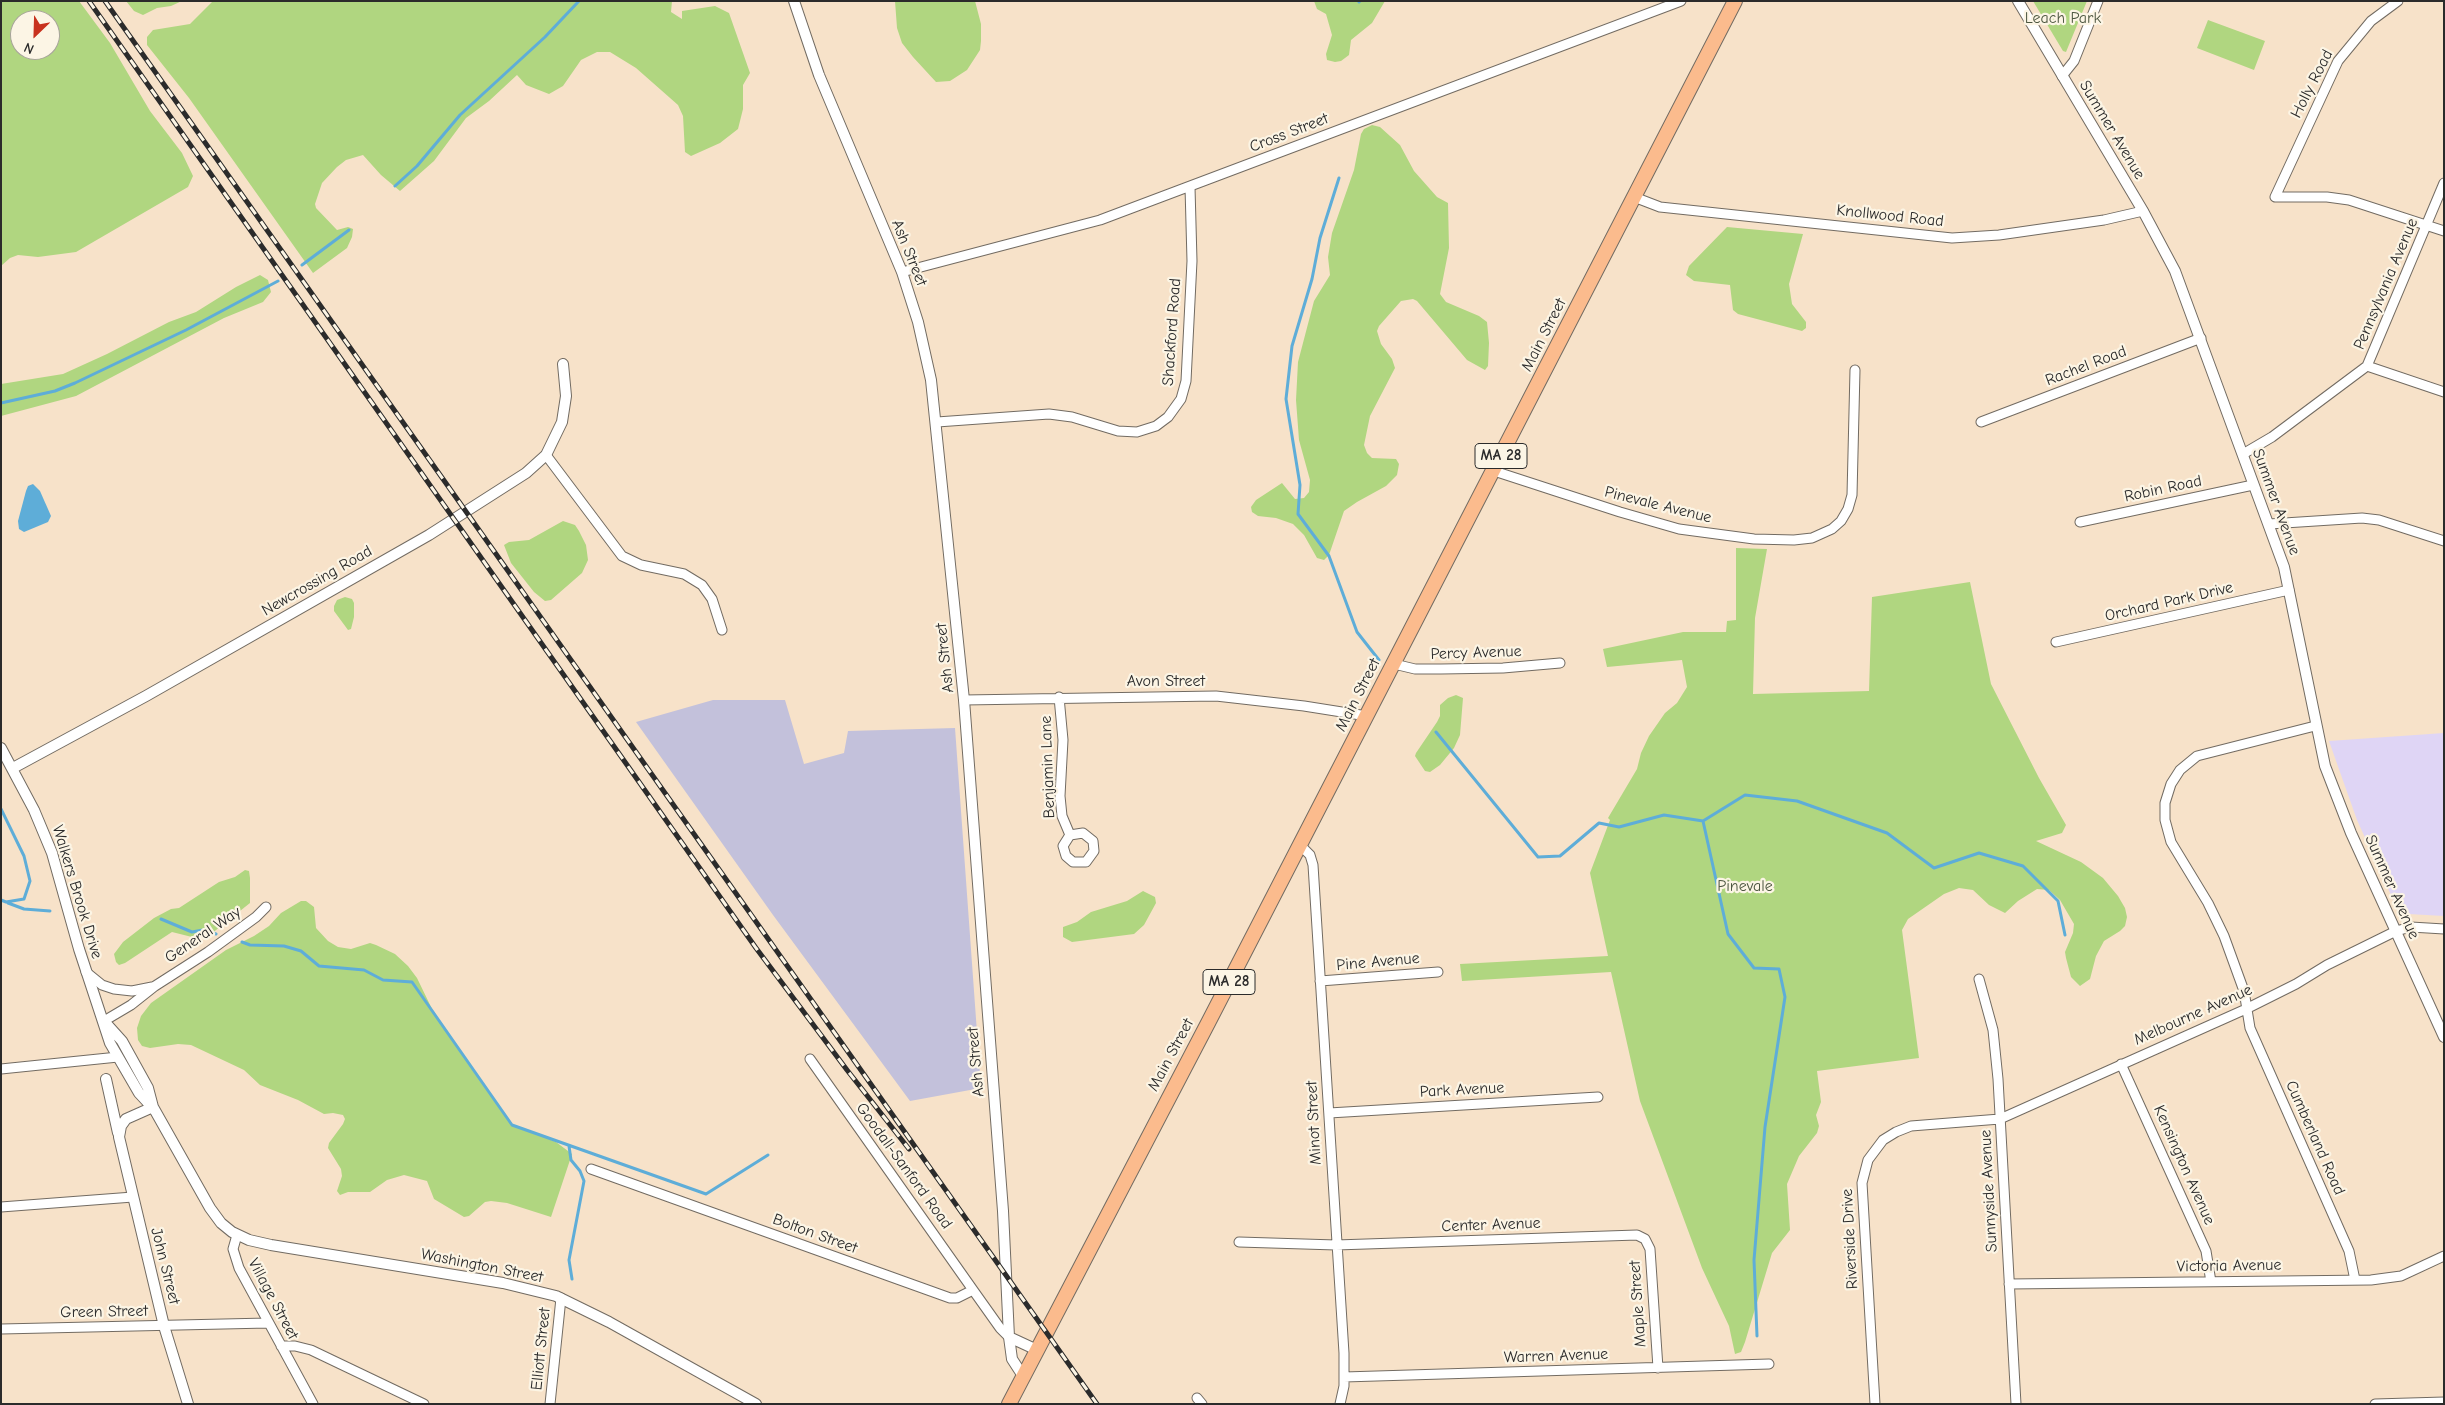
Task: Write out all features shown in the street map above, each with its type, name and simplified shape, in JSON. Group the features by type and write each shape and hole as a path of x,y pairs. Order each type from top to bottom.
{"main road":[{"name":"Main Street","path":"1010,1402 1494,471 1735,1"}],"street":[{"name":"Ash Street","path":"794,1 826,92 902,272 924,343 937,422 964,700 1003,1211 1012,1358 1023,1376"},
{"name":"Cross Street","path":"902,272 1100,220 1681,1"},
{"name":"Summer Avenue","path":"2018,1 2143,211 2175,271 2284,567 2324,766 2444,1037"},
{"path":"2062,76 2075,60 2098,1"},
{"name":"Holly Road","path":"2398,1 2370,21 2338,61 2275,197 2327,197 2349,200 2426,225"},
{"name":"Pennsylvania Avenue","path":"2243,454 2272,438 2367,366 2444,183"},
{"name":"Shackford Road","path":"937,422 1049,414 1072,417 1118,431 1137,432 1156,426 1168,417 1181,399 1186,381 1192,261 1190,187"},
{"name":"Knollwood Road","path":"1634,197 1660,207 1952,238 1999,235 2104,220 2143,211"},
{"path":"2426,225 2444,231"},
{"name":"Rachel Road","path":"1981,422 2201,338"},
{"name":"Newcrossing Road","path":"13,768 146,696 429,535 526,473 546,455 556,438 565,411 564,364"},
{"path":"2367,366 2444,392"},
{"name":"Pinevale Avenue","path":"1494,471 1679,529 1754,539 1794,540 1812,538 1837,525 1844,516 1851,500 1855,370"},
{"path":"546,455 622,556 640,565 684,574 702,585 712,600 722,630"},
{"name":"Robin Road","path":"2080,522 2253,485"},
{"path":"2269,524 2362,518 2379,520 2444,541"},
{"name":"Orchard Park Drive","path":"2056,642 2289,590"},
{"name":"Percy Avenue","path":"1394,664 1416,669 1441,669 1503,668 1560,663"},
{"name":"Avon Street","path":"964,700 1216,696 1304,706 1367,716"},
{"name":"Benjamin Lane","path":"1059,697 1064,740 1060,796 1064,823 1070,835"},
{"name":"Cumberland Road","path":"2315,726 2197,756 2176,775 2166,797 2165,820 2170,839 2216,920 2244,991 2250,1028 2349,1252 2354,1280"},
{"name":"Walkers Brook Drive","path":"1,748 34,810 52,853 86,971 104,1021"},
{"name":"Minot Street","path":"1300,845 1310,855 1313,865 1344,1377 1340,1404"},
{"name":"General Way","path":"104,1021 132,1005 154,986 208,952 256,917 266,907"},
{"name":"Melbourne Avenue","path":"2000,1119 2246,1009 2296,984 2327,965 2396,932 2408,928 2444,929"},
{"name":"General Way","path":"86,971 102,985 114,989 132,991 154,986"},
{"name":"Pine Avenue","path":"1320,981 1438,972"},
{"name":"Sunnyside Avenue","path":"1978,979 1993,1030 2000,1119 2016,1404"},
{"path":"104,1021 110,1043 139,1093 153,1107"},
{"path":"104,1021 122,1041 148,1088 153,1107 210,1208 221,1223 237,1235"},
{"path":"1,1068 118,1057"},
{"name":"Goodall-Sanford Road","path":"810,1059 973,1290"},
{"name":"Kensington Avenue","path":"2121,1064 2206,1251 2211,1282"},
{"name":"John Street","path":"106,1079 164,1326 188,1404"},
{"name":"Park Avenue","path":"1329,1113 1598,1097"},
{"path":"119,1134 121,1126 126,1119 153,1107"},
{"name":"Riverside Drive","path":"1875,1404 1862,1191 1863,1175 1868,1160 1883,1140 1904,1128 2000,1119"},
{"name":"Bolton Street","path":"591,1169 950,1298 957,1298 973,1290"},
{"path":"1,1206 133,1197"},
{"name":"Washington Street","path":"237,1235 271,1245 509,1284 561,1298 609,1322 756,1404"},
{"name":"Village Street","path":"237,1235 233,1248 236,1261 313,1404"},
{"name":"Center Avenue","path":"1239,1242 1336,1245 1633,1235 1645,1239"},
{"name":"Maple Street","path":"1645,1239 1650,1249 1658,1368"},
{"name":"Victoria Avenue","path":"2009,1284 2354,1280 2401,1276 2444,1256"},
{"path":"973,1290 1000,1328 1010,1337 1036,1350"},
{"name":"Elliott Street","path":"550,1404 561,1298"},
{"name":"Green Street","path":"1,1329 268,1323"},
{"path":"281,1346 295,1346 311,1350 424,1404"},
{"name":"Warren Avenue","path":"1344,1377 1769,1364"},
{"path":"2375,1404 2444,1402"}],"shaded area":[{"path":"713,700 785,700 804,764 844,753 848,731 955,728 981,1088 910,1101 773,915 636,722"},
{"path":"2444,733 2444,916 2408,914 2396,906 2357,820 2329,741"}],"green space":[{"path":"1,1 79,1 110,43 150,111 182,153 193,176 188,187 76,252 38,257 18,255 10,258 1,266"},
{"path":"126,1 182,1 171,6 157,8 143,15 134,11"},
{"path":"213,1 672,1 671,12 682,19 682,11 715,6 729,13 750,73 743,85 743,109 738,129 720,143 691,156 685,152 683,116 678,105 636,68 610,52 597,52 581,60 563,86 549,94 526,85 517,75 489,101 466,118 434,161 400,191 381,175 363,155 346,160 337,167 322,183 315,204 316,208 337,230 348,227 353,229 352,237 347,248 313,273 189,98 147,45 147,37 153,30 190,24"},
{"path":"895,1 975,1 981,24 980,50 967,70 950,81 936,82 902,43 897,28"},
{"path":"1314,1 1385,1 1372,23 1351,40 1349,55 1341,61 1335,62 1327,60 1326,54 1332,35 1326,14 1317,9"},
{"name":"Leach Park","path":"2033,1 2087,1 2066,52 2063,51"},
{"path":"2208,20 2265,41 2254,70 2197,48"},
{"path":"1372,125 1380,127 1400,145 1414,171 1437,197 1448,203 1449,248 1440,294 1446,302 1479,316 1487,322 1489,343 1488,366 1485,370 1467,360 1417,301 1413,299 1401,301 1379,326 1377,331 1381,344 1392,359 1395,368 1370,416 1364,445 1367,453 1372,458 1396,459 1399,464 1397,475 1386,486 1344,511 1329,555 1324,560 1317,558 1304,535 1293,524 1276,518 1258,516 1252,512 1251,507 1256,500 1282,483 1295,499 1304,498 1309,492 1310,480 1299,440 1296,400 1298,362 1314,301 1330,275 1328,257 1332,233 1354,170 1361,134 1364,129"},
{"path":"1727,227 1803,234 1789,284 1792,304 1806,322 1806,328 1802,331 1738,314 1733,310 1730,285 1694,281 1686,275 1689,266"},
{"path":"260,275 268,280 271,292 263,302 224,318 76,396 1,416 1,384 63,374 169,322 196,312 236,287"},
{"path":"563,521 575,525 579,531 586,545 588,560 582,573 551,600 545,601 534,592 511,563 504,545 509,542 529,540"},
{"name":"Pinevale","path":"1736,548 1767,549 1755,618 1753,694 1869,691 1872,597 1970,582 1991,684 2039,778 2066,825 2062,833 2036,841 2081,862 2103,878 2118,896 2125,908 2127,917 2125,926 2104,941 2096,956 2090,979 2080,986 2071,977 2065,952 2073,933 2074,924 2060,900 2049,890 2037,889 2018,901 2005,913 1989,905 1973,890 1959,888 1944,894 1908,919 1902,930 1919,1058 1817,1071 1821,1102 1816,1115 1819,1126 1817,1133 1799,1156 1787,1184 1790,1230 1772,1253 1745,1342 1741,1352 1735,1354 1729,1326 1702,1268 1640,1101 1611,972 1462,981 1460,964 1608,956 1590,873 1610,820 1608,818 1637,769 1641,753 1649,736 1665,713 1677,703 1687,687 1682,660 1607,667 1603,649 1683,632 1726,632 1727,621 1736,620"},
{"path":"345,597 352,599 354,603 354,617 351,629 348,630 334,611 337,600"},
{"path":"1456,695 1463,698 1460,735 1454,748 1440,765 1430,772 1425,771 1415,756 1416,753 1440,716 1440,705 1448,698"},
{"path":"245,870 249,871 250,903 211,934 192,937 172,932 125,963 119,965 116,962 114,954 123,942 154,918 171,909 179,908 219,882 235,877"},
{"path":"1143,891 1155,897 1156,903 1144,925 1134,934 1072,942 1063,937 1063,927 1077,922 1091,912 1127,901"},
{"path":"301,901 306,901 314,907 316,928 328,941 338,947 351,949 370,943 395,954 408,966 417,978 433,1011 511,1124 556,1142 572,1154 551,1217 507,1203 491,1201 485,1202 469,1216 464,1217 434,1199 427,1181 404,1175 387,1180 370,1192 348,1192 340,1195 337,1191 342,1176 341,1169 328,1148 329,1143 343,1124 345,1119 343,1115 324,1114 298,1100 260,1085 244,1070 191,1045 178,1044 150,1048 142,1046 138,1040 137,1028 141,1016 151,1003 226,950 269,926 281,913"}],"water":[{"path":"33,484 40,491 51,516 48,522 24,532 19,529 18,521 28,486"}],"waterway":[{"path":"395,186 417,166 460,115 545,37 579,1"},
{"path":"1339,178 1320,238 1312,279 1292,346 1286,399 1300,485 1298,514 1329,556 1357,632 1379,660"},
{"path":"302,265 349,230"},
{"path":"1,403 55,391 75,383 186,330 278,281"},
{"path":"1436,732 1538,857 1560,856 1599,823 1619,827 1664,815 1703,821 1728,934 1754,968 1779,969 1785,997 1765,1127 1754,1260 1757,1336"},
{"path":"1703,821 1745,795 1797,801 1887,833 1934,868 1979,853 2023,866 2058,901 2065,935"},
{"path":"1,809 24,856 30,881 24,899 6,902 1,900"},
{"path":"8,903 24,909 50,911"},
{"path":"161,919 192,932 203,930 216,934"},
{"path":"242,942 250,945 284,946 301,951 319,966 364,970 383,980 412,982 512,1125 706,1194 768,1155"},
{"path":"569,1146 571,1160 580,1171 584,1181 569,1260 572,1279"}],"railway":[{"path":"89,1 756,948 909,1149"},
{"path":"105,1 1097,1404"}]}
